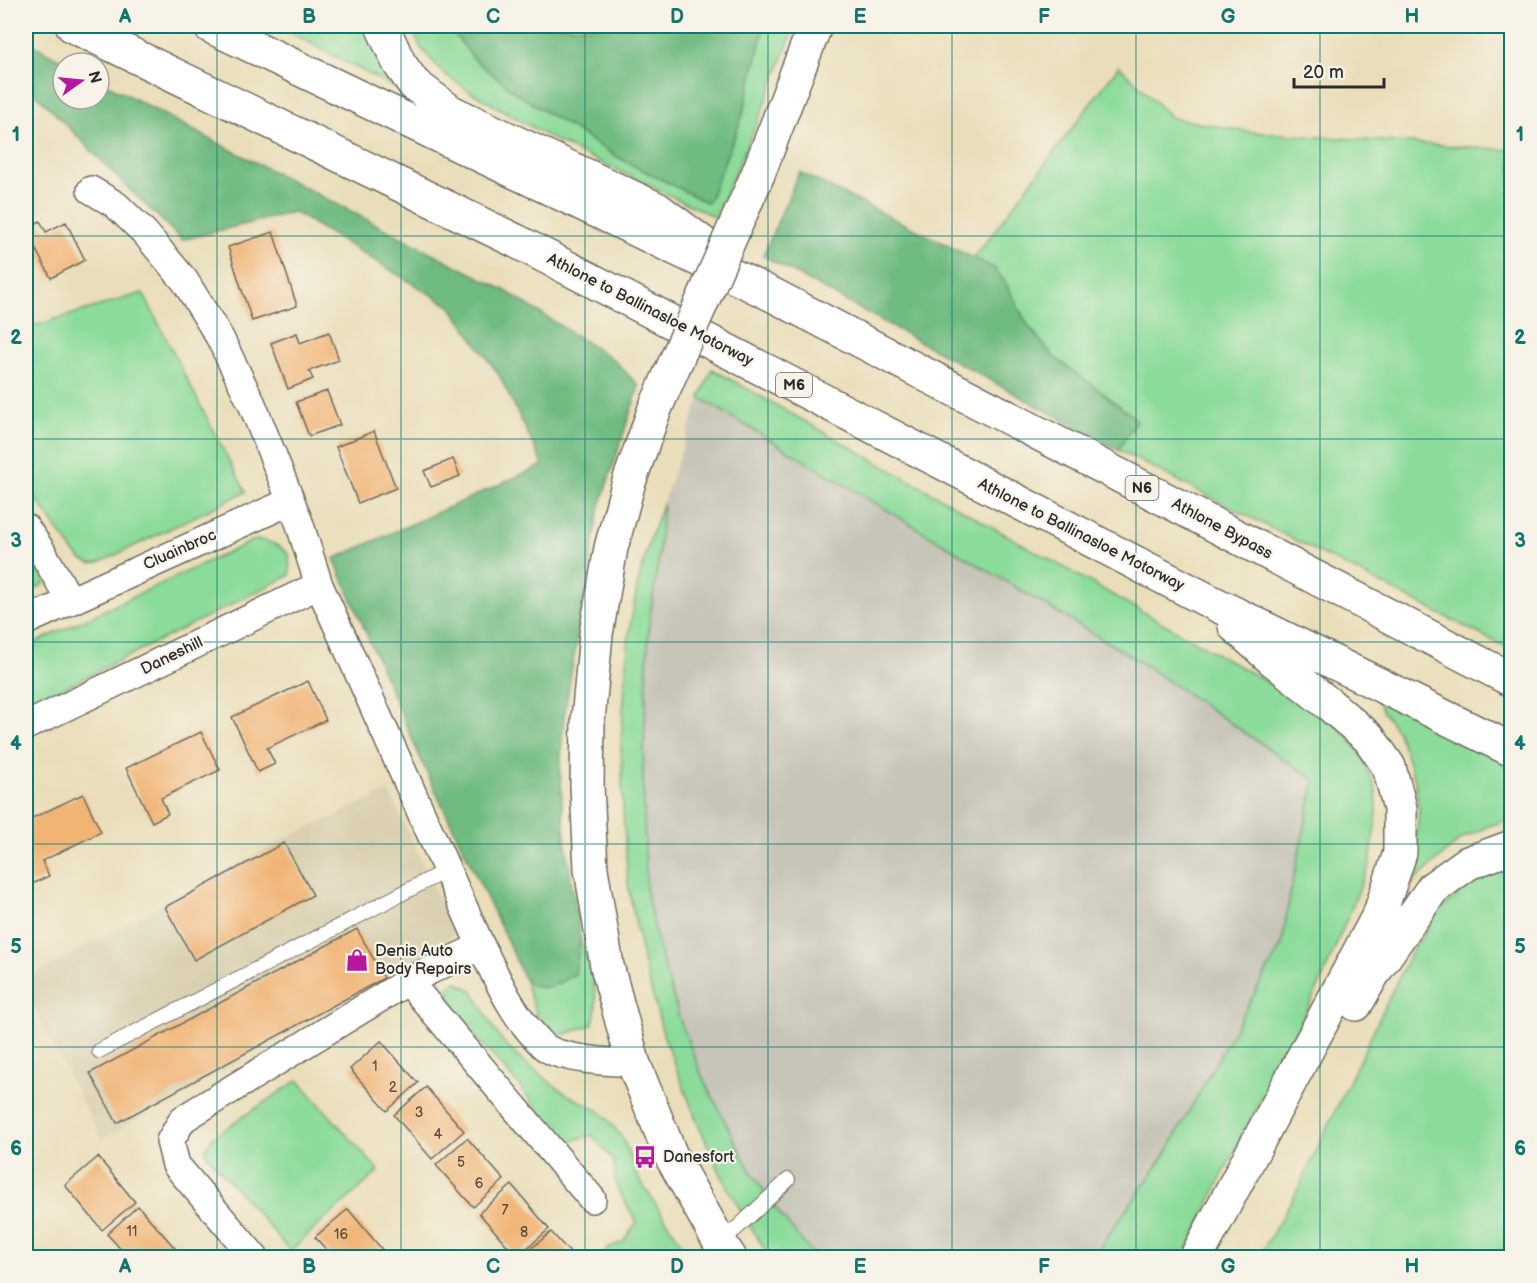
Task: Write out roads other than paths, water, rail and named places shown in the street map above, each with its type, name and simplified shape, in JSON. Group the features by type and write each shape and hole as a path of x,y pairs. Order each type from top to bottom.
{"main road":[{"name":"Athlone to Ballinasloe Motorway","path":"73,26 516,241 1205,599 1512,750"},
{"path":"210,26 773,295"},
{"path":"382,26 399,63 414,84 451,112 657,209 773,295"},
{"path":"725,1249 670,1156 633,1062 607,966 591,869 586,786 588,720 596,634 611,548 628,485 654,411 758,174 815,26"},
{"name":"Athlone Bypass","path":"773,295 1512,680"},
{"path":"1196,1257 1380,913 1400,853 1400,808 1389,767 1369,738 1272,659 1205,599"},
{"path":"1213,1257 1374,972 1433,888 1468,862 1512,848"}],"street":[{"path":"91,190 116,205 145,233 185,281 220,338 248,396 291,501 320,585 481,946 520,1021 550,1051 601,1062 633,1062"},
{"name":"Cluainbroc","path":"26,621 291,501"},
{"path":"26,528 41,549 70,600"},
{"name":"Daneshill","path":"26,726 320,585"},
{"path":"255,1257 176,1165 170,1141 183,1119 408,981 481,946"},
{"path":"408,981 592,1199"}],"lane":[{"path":"99,1051 447,870"},
{"path":"725,1249 737,1228 788,1180"}],"place":[{"name":"Denis Auto Body Repairs","path":"357,960"},
{"name":"Danesfort","path":"645,1157"}]}
